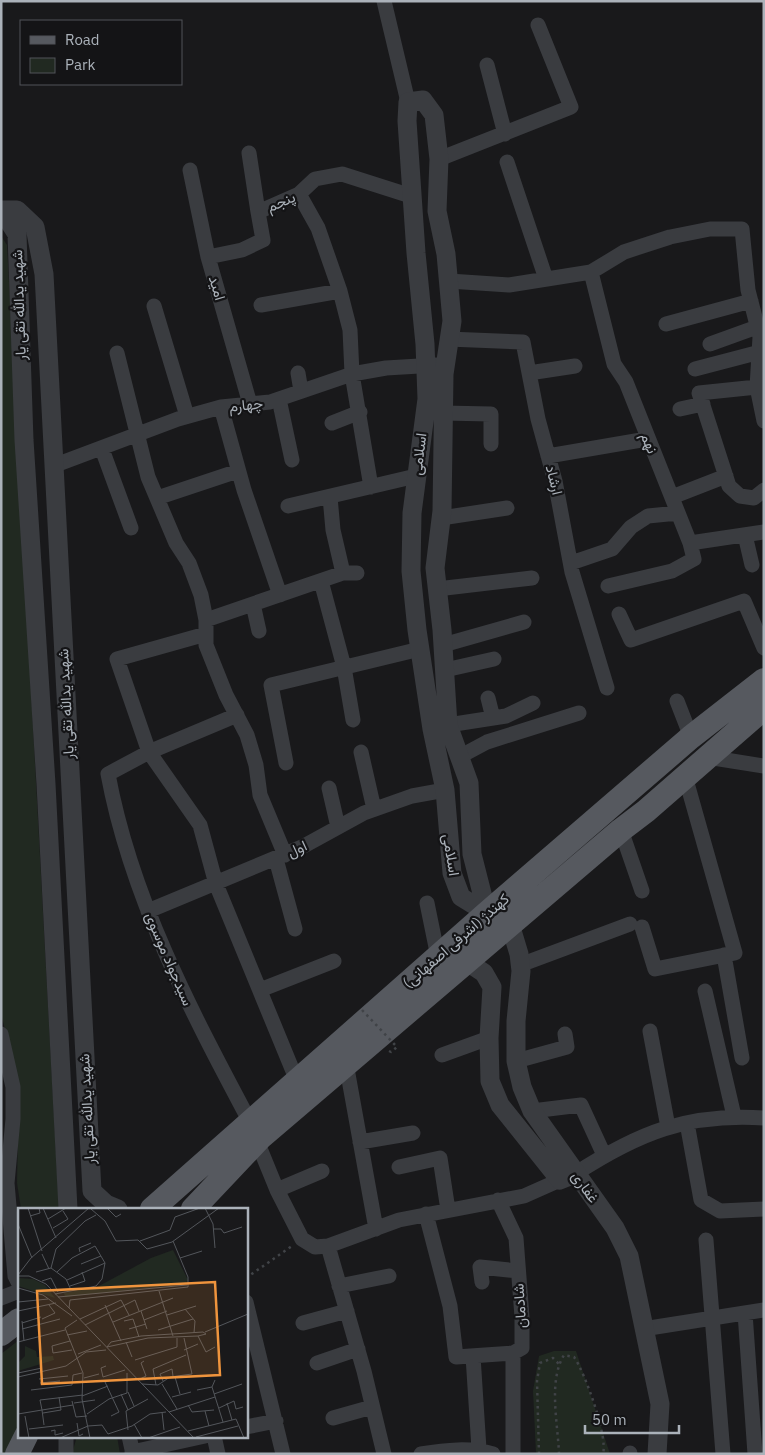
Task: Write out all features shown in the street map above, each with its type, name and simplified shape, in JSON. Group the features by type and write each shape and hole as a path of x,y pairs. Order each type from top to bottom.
{"main road":[{"name":"کهندژ (اشرفی اصفهانی)","path":"194,1208 296,1081 691,737 762,691"},
{"path":"705,758 699,756 701,750 741,714 762,691"},
{"path":"646,811 685,764 683,756 663,761"},
{"name":"کهندژ (اشرفی اصفهانی)","path":"153,1208 346,1063 621,830 646,811 705,758"},
{"path":"1,1334 18,1321"},
{"path":"18,1454 25,1438"}],"street":[{"path":"384,1 408,102"},
{"path":"439,159 571,107 538,25"},
{"path":"487,65 505,134"},
{"name":"اسلامی","path":"487,913 461,897 452,872 445,790 432,729 420,649 412,571 412,513 427,399 435,366 448,339 452,321 446,254 437,211 439,159 434,115 422,100 408,102 411,196 435,366 443,413 441,518 435,568 443,645 448,725 469,783 472,854 487,913"},
{"path":"248,153 258,212"},
{"path":"507,162 546,279"},
{"name":"امید","path":"190,170 208,257 250,404"},
{"name":"پنجم","path":"208,257 242,250 263,240 258,212 299,194 315,180 342,174 411,196"},
{"path":"299,194 318,228 340,291 350,330 352,374 360,412 371,487"},
{"name":"شهید یدالله تقی یار","path":"1,210 17,210 35,227 44,274 92,1191 106,1204 116,1208"},
{"name":"شهید یدالله تقی یار","path":"1,217 8,220 17,234 24,440 46,784 68,1208"},
{"path":"449,281 509,285 591,272 624,252 670,237 710,229 742,229 748,290 760,337 761,362 757,387 764,421"},
{"name":"نهم","path":"591,272 614,364 626,382 647,439 690,543"},
{"path":"262,305 340,291"},
{"path":"666,324 751,301"},
{"path":"154,306 187,416"},
{"path":"710,344 757,326"},
{"name":"ارشاد","path":"448,339 522,342 571,563 607,688"},
{"path":"117,353 148,477 176,543 189,563 201,595 206,627 206,645 215,671 247,734 256,764 260,795 281,857 295,929"},
{"path":"695,369 761,362"},
{"name":"چهارم","path":"53,466 187,416 221,407 279,399 352,374 386,368 435,366"},
{"path":"529,372 575,366"},
{"path":"298,373 301,391"},
{"path":"757,387 699,393 729,486 740,496 754,498 764,490"},
{"path":"279,399 292,460"},
{"path":"680,409 703,404"},
{"path":"221,407 238,471 280,595"},
{"path":"332,423 360,412"},
{"path":"443,413 491,414 491,444"},
{"path":"548,456 647,439"},
{"path":"102,449 131,528"},
{"path":"157,498 238,471"},
{"path":"288,506 416,476"},
{"path":"672,497 726,476"},
{"path":"296,1081 216,884 200,825 149,752 117,660 206,627 253,604 350,573 333,530 330,497"},
{"path":"441,518 507,508"},
{"path":"571,563 612,549 631,527 648,516 678,514"},
{"path":"608,586 672,571 694,559 690,543 764,532"},
{"path":"745,535 752,566"},
{"path":"438,589 532,578"},
{"path":"321,581 344,667 354,720"},
{"path":"619,614 631,640 744,601 764,648"},
{"path":"253,604 259,631"},
{"path":"443,645 524,622"},
{"path":"286,763 271,685 420,649"},
{"path":"445,670 494,659"},
{"path":"488,698 493,718"},
{"path":"677,701 691,737"},
{"path":"448,725 506,716 533,703"},
{"path":"459,757 487,742 579,713"},
{"path":"149,752 237,715"},
{"name":"سیدجواد موسوی","path":"149,752 108,774 126,852 148,911 187,1003 254,1131 277,1190 302,1239"},
{"path":"361,752 374,809"},
{"path":"705,758 764,766"},
{"path":"520,965 636,926 655,969 735,953 685,776"},
{"path":"329,788 338,827"},
{"name":"اول","path":"148,911 281,857 374,809 412,796 445,790"},
{"path":"621,830 642,891"},
{"path":"427,903 438,957"},
{"name":"غفاری","path":"510,924 520,965 516,1061 522,1087 532,1111 568,1177"},
{"path":"724,955 742,1058"},
{"name":"غفاری","path":"466,961 484,973 492,987 489,1038 490,1081 500,1105 615,1228 629,1256 660,1404 657,1454"},
{"path":"260,990 334,962"},
{"path":"705,991 734,1116"},
{"path":"650,1031 668,1127"},
{"path":"1,1034 13,1087 13,1119 4,1183 15,1276 18,1282"},
{"path":"516,1061 567,1047 565,1034"},
{"path":"442,1055 489,1038"},
{"path":"346,1063 376,1229"},
{"path":"532,1111 581,1105 604,1154"},
{"path":"302,1239 315,1247 328,1246 426,1214 524,1196 568,1177 604,1154 654,1130 734,1116 764,1118"},
{"path":"687,1123 701,1200 720,1211 764,1209"},
{"path":"360,1142 413,1133"},
{"path":"400,1167 440,1158 448,1210"},
{"path":"277,1190 322,1171"},
{"path":"66,1188 74,1192 84,1191 92,1185"},
{"name":"شادمان","path":"498,1200 516,1238 522,1317 522,1348 513,1352"},
{"path":"426,1214 450,1306 456,1357 513,1352 513,1454"},
{"path":"706,1240 723,1454"},
{"path":"328,1246 358,1349 384,1454"},
{"path":"482,1282 480,1267 518,1271"},
{"path":"339,1286 389,1276"},
{"path":"1,1298 18,1291"},
{"path":"248,1310 283,1454"},
{"path":"643,1329 764,1310"},
{"path":"303,1323 346,1311"},
{"path":"745,1313 755,1454"},
{"path":"317,1363 358,1349"},
{"path":"421,1454 440,1450 486,1452 473,1356"},
{"path":"333,1418 372,1406"},
{"path":"248,1427 276,1421"},
{"path":"66,1438 66,1454"},
{"path":"129,1438 132,1453 196,1438"},
{"path":"214,1438 218,1454"}],"path":[{"path":"362,1010 396,1047 391,1052"},
{"path":"248,1277 302,1239"},
{"path":"560,1454 556,1392 559,1364 564,1355 574,1357 582,1368 602,1430 604,1447 602,1454"},
{"path":"539,1454 538,1381 540,1363 553,1358 559,1364"}],"green space":[{"path":"1,236 7,245 59,1208 21,1208 17,1183 19,1088 1,1013"},
{"path":"18,1341 18,1427 6,1454 1,1454 1,1354"},
{"path":"554,1351 576,1351 610,1454 536,1454 533,1391 539,1356"},
{"path":"76,1438 117,1438 120,1454 72,1454"}]}
